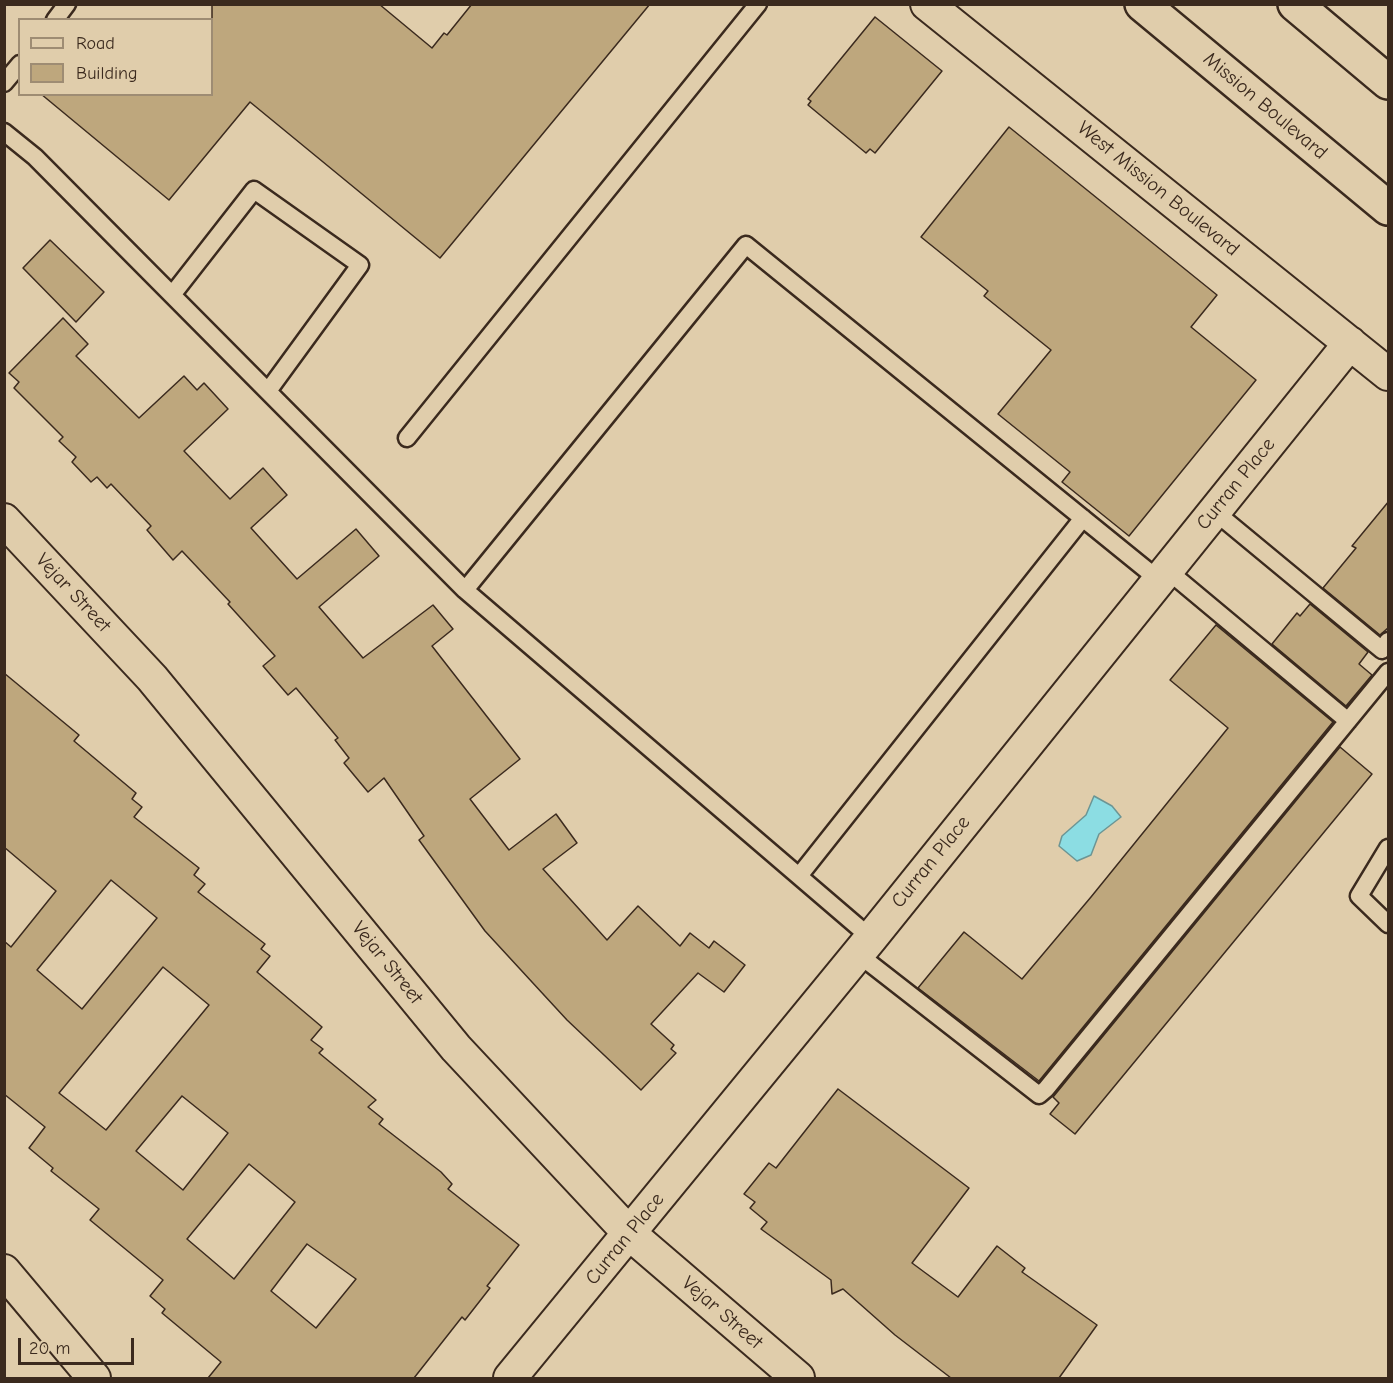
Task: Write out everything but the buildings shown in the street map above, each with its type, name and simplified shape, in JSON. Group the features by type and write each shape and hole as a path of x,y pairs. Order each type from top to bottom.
{"main road":[{"name":"Mission Boulevard","path":"1142,4 1389,208"},
{"path":"1295,4 1389,82"}],"street":[{"name":"West Mission Boulevard","path":"927,4 1389,374"},
{"name":"Curran Place","path":"510,1378 864,946 1350,343"},
{"name":"Vejar Street","path":"4,520 152,678 456,1048 630,1234 798,1378"},
{"path":"4,1271 94,1378"}],"lane":[{"path":"56,18 67,4"},
{"path":"407,438 758,4"},
{"path":"4,83 18,66"},
{"path":"4,132 35,157 465,590 799,876 864,946 1038,1095 1046,1089 1389,672"},
{"path":"172,295 254,190 360,265 268,391"},
{"path":"465,590 746,245 1083,518 1163,575 1348,721"},
{"path":"1214,511 1382,650 1389,641"},
{"path":"799,876 1083,518"},
{"path":"1389,848 1359,896 1389,924"}],"water":[{"path":"1094,796 1112,806 1121,817 1099,834 1091,855 1077,861 1059,846 1062,836 1086,815"}]}
